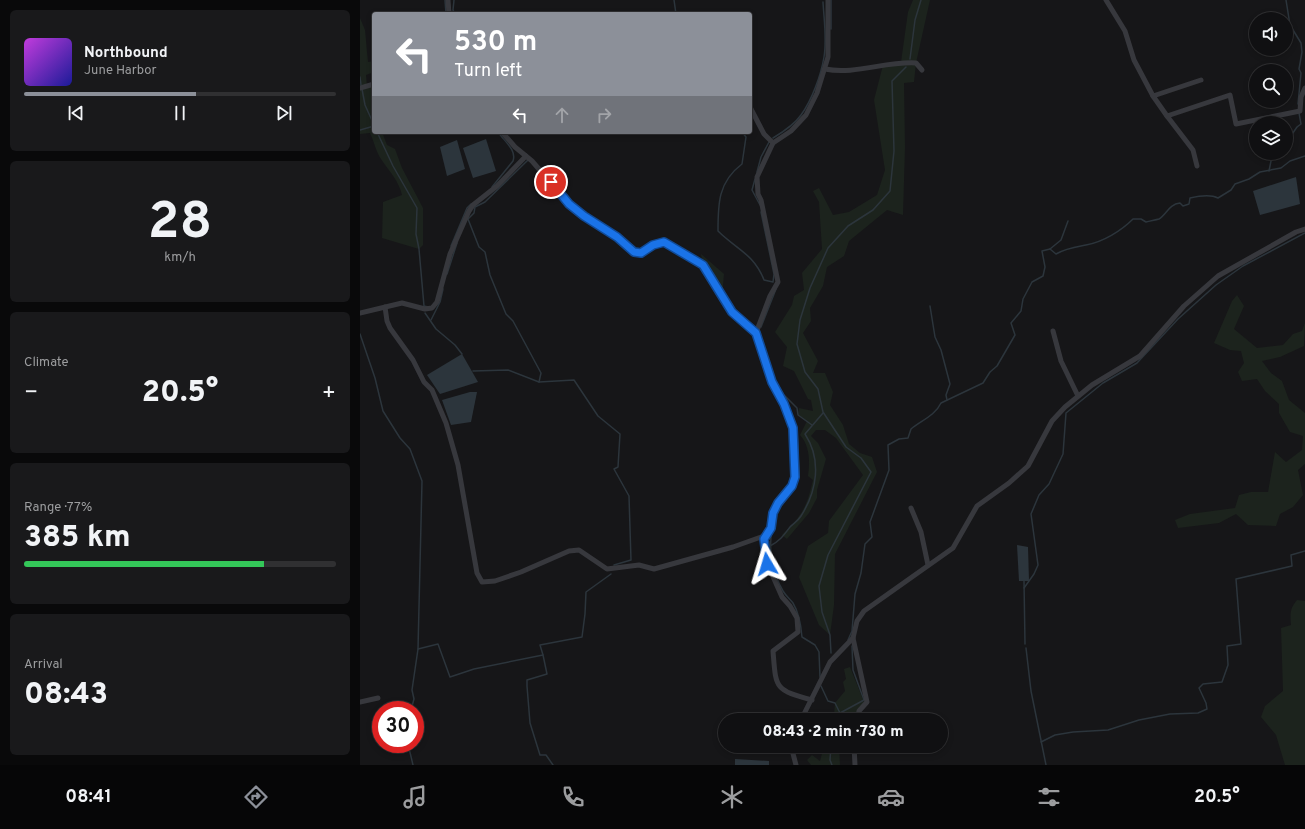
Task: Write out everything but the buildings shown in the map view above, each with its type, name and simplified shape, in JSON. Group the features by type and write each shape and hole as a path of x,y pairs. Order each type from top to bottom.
{"street":[{"path":"448,0 449,12"},
{"path":"756,333 770,296 778,282 761,200 758,194 757,177 773,143 791,131 806,115 817,94 828,57 828,0"},
{"path":"1106,0 1125,31 1134,60 1153,96 1193,150 1197,166"},
{"path":"825,69 834,70 901,62 916,63 922,70"},
{"path":"1153,96 1201,80"},
{"path":"360,88 372,85"},
{"path":"1167,116 1230,96 1236,124 1289,115 1300,111 1300,97 1305,88"},
{"path":"752,111 764,134 773,143"},
{"path":"504,134 569,204 617,237 634,252 641,253 653,245 664,242 703,265 732,312 756,333 772,382 784,404 793,428 795,452 795,477 792,486 778,503 773,513 771,528 764,539 767,564 782,597 790,606 797,618 798,632 773,651 776,682 780,688 812,700"},
{"path":"360,314 402,303 425,309 432,308 437,302 450,254 469,211 473,205 497,186 526,156"},
{"path":"858,713 867,702 853,638 857,621 864,611 953,548 977,506 1009,483 1028,466 1052,421 1078,396 1092,385 1140,356 1184,306 1218,276 1296,232 1305,229"},
{"path":"386,307 387,321 390,328 413,360 424,382 432,390 446,423 458,465 477,573 482,582 495,581 515,575 569,551 579,550 607,569 639,565 654,569 733,548 757,538 761,537 764,539"},
{"path":"1053,331 1061,361 1078,396"},
{"path":"911,508 921,532 928,565"},
{"path":"805,713 830,662 853,638"},
{"path":"360,702 378,698"},
{"path":"793,753 796,765"},
{"path":"854,753 855,765"}],"shaded area":[{"path":"913,0 930,0 916,63 914,82 904,83 905,147 903,215 887,210 849,241 844,256 827,267 823,286 810,308 811,321 803,333 818,361 813,373 825,373 833,392 830,405 843,425 849,444 860,453 872,457 877,472 835,554 834,605 830,635 819,625 799,577 808,546 828,533 829,521 863,475 836,438 825,430 816,430 811,436 818,443 826,459 817,490 817,498 809,513 787,539 782,535 802,512 812,485 813,480 808,476 809,460 806,444 800,435 807,421 798,415 799,408 813,411 811,400 808,399 794,371 783,366 787,347 775,332 792,305 794,296 804,290 802,273 822,249 819,202 813,191 819,188 833,215 849,212 877,195 885,170 874,100 883,65 901,62 908,12"},
{"path":"360,18 365,30 368,62 372,61 372,73 366,75 367,86 372,85 372,134 383,134 387,145 395,149 402,168 423,208 423,245 419,249 382,238 383,202 402,195 401,190 379,156 370,133 360,134"},
{"path":"486,139 496,171 473,178 463,148"},
{"path":"457,140 465,169 447,176 440,147"},
{"path":"1296,177 1300,204 1260,215 1253,191"},
{"path":"701,254 724,274 722,297 703,265"},
{"path":"1237,295 1244,306 1234,329 1257,348 1283,345 1293,334 1302,331 1305,323 1304,346 1280,357 1262,361 1271,373 1282,381 1289,400 1305,413 1305,464 1298,470 1303,495 1293,507 1280,514 1276,526 1248,525 1236,514 1219,523 1178,528 1175,520 1190,514 1235,508 1239,495 1251,492 1268,492 1275,452 1286,462 1302,450 1303,436 1290,432 1279,413 1279,404 1265,391 1257,379 1242,381 1238,372 1244,363 1241,351 1230,350 1214,343 1232,301"},
{"path":"462,354 478,382 440,394 427,375"},
{"path":"470,392 477,392 471,422 451,425 442,400"},
{"path":"1017,545 1028,547 1029,581 1019,581"},
{"path":"1297,600 1305,601 1305,765 1285,765 1276,735 1261,717 1265,706 1283,691 1281,628 1291,625 1291,611"},
{"path":"850,667 864,702 857,713 834,713 835,703 845,691 843,682 846,679 844,669"},
{"path":"822,753 839,753 840,765 811,765 807,760 812,755 820,761"},
{"path":"735,759 769,761 769,765 735,765"}],"waterway":[{"path":"445,0 446,12"},
{"path":"454,0 454,12"},
{"path":"674,0 676,12"},
{"path":"831,0 831,29"},
{"path":"910,59 915,20 921,0"},
{"path":"1286,0 1290,25 1301,43 1302,52 1299,69 1301,73 1298,104"},
{"path":"773,138 798,119 809,102 816,87 823,64 825,50 823,2"},
{"path":"831,653 830,635 822,612 819,586 828,555 871,472 861,458 846,447 823,412 818,389 805,372 797,344 800,320 810,288 828,248 848,226 873,210 890,191 894,151 892,81 906,67"},
{"path":"360,77 361,85"},
{"path":"362,89 365,105 372,121"},
{"path":"1293,133 1301,124 1299,113"},
{"path":"360,130 372,127"},
{"path":"378,134 393,166 417,208 416,234 419,249 424,306 428,307"},
{"path":"492,187 513,161 514,157 512,149 500,134"},
{"path":"744,134 746,137 742,164 728,178 721,194 718,212 718,231 750,258 760,271 764,280 773,282 774,274 761,212"},
{"path":"757,172 761,157 769,142"},
{"path":"1050,249 1056,254 1067,249 1092,244 1117,232 1133,219 1141,219 1146,222 1159,219 1173,205 1180,203 1183,206 1189,204 1190,198 1201,196 1218,198 1231,190 1235,184 1249,179 1260,172 1281,168 1290,161 1305,156"},
{"path":"528,160 485,202 475,207 474,213 468,219 479,247 485,252 490,275 506,314 513,321 541,373 539,382"},
{"path":"1269,171 1272,160"},
{"path":"755,179 752,190 760,205"},
{"path":"451,246 467,208 471,204"},
{"path":"848,640 852,631 855,594 861,573 865,544 872,537 870,522 889,470 888,445 899,439 908,438 911,429 931,415 941,403 983,383 990,372 997,366 1015,335 1011,323 1021,311 1023,299 1032,282 1043,276 1045,267 1042,251 1050,249 1061,240 1068,221"},
{"path":"1024,588 1034,574 1038,565 1031,514 1039,495 1049,484 1063,454 1066,413 1103,383 1137,363 1178,319 1216,285 1243,266 1305,233"},
{"path":"447,274 457,243"},
{"path":"431,320 440,302 443,289"},
{"path":"761,327 776,289"},
{"path":"930,306 935,337 941,350 950,384 946,395 947,400"},
{"path":"425,313 436,329 455,345 462,354"},
{"path":"360,334 375,378 383,411 400,438 410,449 422,481 418,649 438,644 450,677 474,669 543,655 547,674 527,680 530,723 540,755 546,755 553,765"},
{"path":"473,371 508,370 539,382 574,380 598,416 620,434 618,467 614,469 629,496 631,560 614,565"},
{"path":"773,377 783,394 797,428 799,476 795,483"},
{"path":"784,395 797,408 798,415 812,425"},
{"path":"770,546 779,540 800,518 811,496 815,475 814,454 805,434 823,413"},
{"path":"775,515 793,489"},
{"path":"772,530 771,554 776,577 783,591 793,603 797,611 802,637 815,645 819,652 820,677"},
{"path":"1041,742 1055,735 1073,732 1108,730 1139,720 1170,714 1198,713 1207,709 1206,703 1199,688 1203,684 1222,682 1228,665 1227,646 1241,644 1236,579 1292,566 1291,555 1305,551"},
{"path":"543,655 540,645 582,637 586,592 611,574"},
{"path":"1024,581 1025,644"},
{"path":"840,713 864,700 853,670 852,646"},
{"path":"1026,648 1031,691 1046,765"},
{"path":"413,701 412,690 418,649"},
{"path":"821,686 828,701 835,703 840,713"},
{"path":"410,753 413,765"},
{"path":"830,753 830,760 832,765"}],"route":[{"path":"551,182 569,204 584,216 617,237 634,252 641,253 659,242 664,242 703,265 714,280 722,297 732,312 756,333 772,382 784,404 793,428 795,452 795,477 792,486 778,503 773,513 771,528 764,539 767,564"}]}
